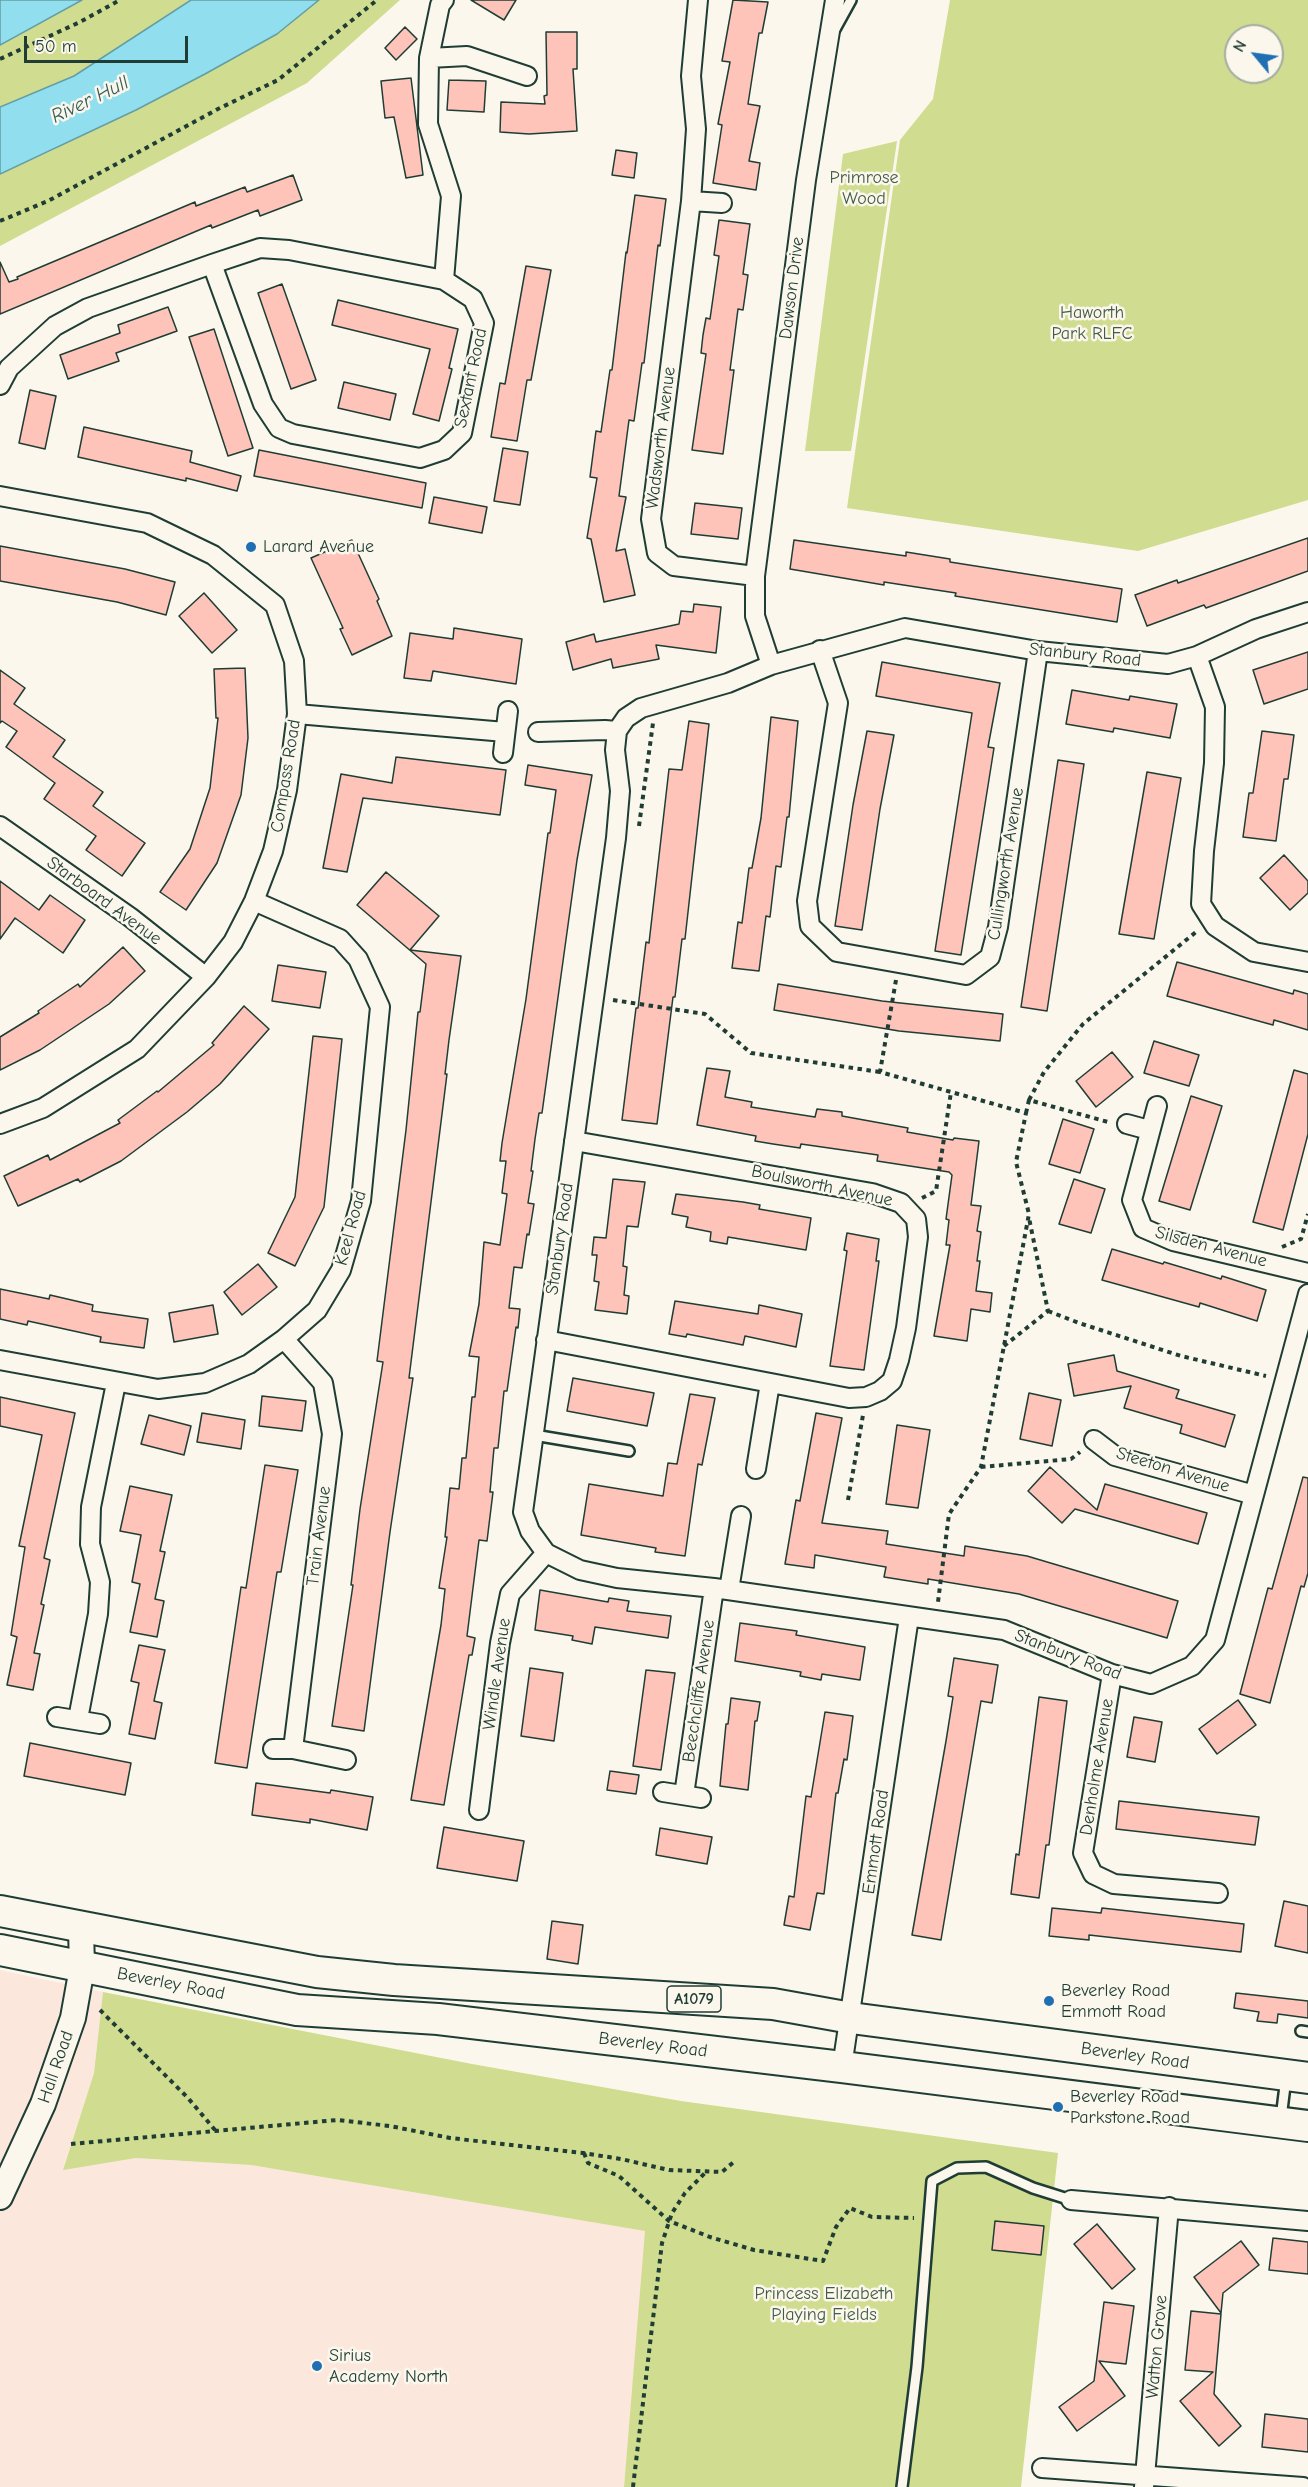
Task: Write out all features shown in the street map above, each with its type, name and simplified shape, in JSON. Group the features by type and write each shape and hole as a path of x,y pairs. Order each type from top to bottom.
{"main road":[{"name":"Beverley Road","path":"0,1911 317,1972 394,1980 773,2004 851,2018 1297,2077"},
{"name":"Beverley Road","path":"0,1950 297,2010 438,2019 843,2067 1294,2125"}],"street":[{"path":"444,0 440,5 429,58 428,124 451,196 444,280"},
{"name":"Wadsworth Avenue","path":"698,0 691,76 696,129 692,201 651,519 657,552 674,566 756,576"},
{"name":"Dawson Drive","path":"756,576 806,180 835,0"},
{"path":"429,58 467,57 527,76"},
{"path":"692,201 722,203"},
{"name":"Sextant Road","path":"0,385 9,368 55,326 88,308 212,264 260,248 289,250 444,280 472,299 484,323 462,433 444,450 420,458 293,434 279,428 263,405 212,264"},
{"name":"Compass Road","path":"0,496 147,523 213,555 275,605 294,661 297,714 287,790 276,841 254,901 233,942 206,977 137,1049 43,1108 0,1124"},
{"path":"756,576 755,616 771,665"},
{"name":"Stanbury Road","path":"1308,612 1256,629 1197,656 1168,664 1038,651 905,628 771,665 728,682 641,708 626,718 617,731 615,750 620,791 594,998 523,1512 530,1531 546,1553 580,1570 617,1578 722,1589 1004,1630 1112,1674 1151,1684 1192,1666 1215,1640 1308,1294"},
{"name":"Cullingworth Avenue","path":"820,650 838,703 807,901 810,926 837,952 966,975 990,957 998,927 1038,651"},
{"path":"1197,656 1215,707 1214,763 1201,904 1215,926 1254,952 1308,962"},
{"path":"503,753 508,711"},
{"path":"297,714 505,732"},
{"path":"538,732 617,731"},
{"name":"Starboard Avenue","path":"0,826 130,918 206,977"},
{"name":"Keel Road","path":"0,1360 158,1389 205,1383 249,1364 284,1339 317,1310 341,1270 361,1201 380,1007 358,959 339,939 254,901"},
{"name":"Silsden Avenue","path":"1157,1106 1131,1200 1143,1228 1173,1241 1308,1273"},
{"path":"1127,1124 1149,1130"},
{"name":"Boulsworth Avenue","path":"574,1141 872,1193 902,1203 916,1219 918,1237 903,1347 892,1381 880,1391 866,1397"},
{"name":"Train Avenue","path":"284,1339 323,1383 332,1434 293,1749"},
{"path":"546,1340 849,1398 866,1397"},
{"path":"78,1719 98,1614 100,1582 90,1544 91,1507 116,1383"},
{"path":"756,1469 770,1383"},
{"name":"Steeton Avenue","path":"1094,1440 1115,1456 1254,1495"},
{"path":"722,1589 741,1516"},
{"name":"Windle Avenue","path":"479,1810 500,1643 510,1594 546,1553"},
{"name":"Beechcliffe Avenue","path":"663,1792 692,1796 722,1589"},
{"name":"Emmott Road","path":"843,2067 909,1617"},
{"name":"Denholme Avenue","path":"1112,1674 1083,1853 1092,1874 1114,1884 1218,1893"},
{"path":"57,1717 100,1724"},
{"path":"273,1749 293,1749 345,1760"},
{"name":"Hall Road","path":"0,2198 43,2104 73,2018 82,1968 81,1928"},
{"path":"1071,2200 1308,2221"},
{"name":"Watton Grove","path":"1144,2480 1169,2207"},
{"path":"1042,2468 1144,2480 1303,2487"}],"lane":[{"path":"828,41 851,0"},
{"path":"534,1435 628,1451"},
{"path":"1294,2125 1297,2077"},
{"path":"902,2487 917,2367 932,2181 957,2168 987,2167 1033,2188 1071,2200"}],"path":[{"path":"0,59 80,22 120,0"},
{"path":"0,221 48,201 218,109 278,80 377,0"},
{"path":"1048,1311 1016,1162 1029,1100 1044,1072 1083,1024 1211,919"},
{"path":"880,1072 898,963"},
{"path":"594,998 705,1014 751,1053 880,1072 1026,1113"},
{"path":"905,1206 936,1191 951,1092"},
{"path":"1029,1100 1111,1123 1127,1124"},
{"path":"935,1620 949,1514 981,1467 1029,1214"},
{"path":"1273,1264 1278,1248 1301,1239 1308,1214"},
{"path":"1004,1346 1048,1311"},
{"path":"1048,1311 1181,1356 1285,1380"},
{"path":"848,1500 866,1397"},
{"path":"981,1467 1071,1459 1094,1440"},
{"path":"100,2010 188,2098 215,2130"},
{"path":"71,2144 337,2120 390,2126 450,2138 584,2153 669,2170 722,2172 736,2160"},
{"path":"584,2153 588,2163 619,2176 669,2221 710,2237 754,2250 823,2261 836,2227 850,2208 872,2217 930,2218"},
{"path":"633,2487 662,2242 672,2213 685,2193 707,2171"}],"shaded area":[{"name":"Sirius Academy North","path":"0,1970 103,1992 94,2073 63,2169 136,2158 251,2165 646,2231 624,2487 0,2487"}],"green space":[{"path":"82,0 191,0 74,76 0,107 0,45"},
{"path":"319,0 400,0 307,83 0,246 0,174 51,151 277,34"},
{"name":"Haworth Park RLFC","path":"950,0 1308,0 1308,500 1138,551 847,508 900,140 933,99"},
{"name":"Primrose Wood","path":"897,141 851,451 805,451 843,154"},
{"name":"Princess Elizabeth Playing Fields","path":"103,1992 472,2064 681,2101 1058,2153 1021,2487 624,2487 645,2231 251,2165 136,2158 63,2170 94,2073"}],"water":[{"path":"0,0 82,0 0,45"},
{"name":"River Hull","path":"191,0 319,0 277,34 205,74 136,110 0,174 0,107 74,76"}],"building":[{"path":"471,0 516,0 504,20"},
{"path":"733,0 768,2 762,33 759,33 748,104 760,106 749,161 760,163 756,190 713,183 722,125 718,124 730,62 722,61"},
{"path":"405,27 417,39 396,60 385,48"},
{"path":"546,32 577,32 577,69 573,69 577,131 529,134 500,132 501,102 545,104 544,96 547,95"},
{"path":"411,78 423,175 406,178 394,117 385,118 381,81"},
{"path":"449,80 486,81 484,112 447,110"},
{"path":"616,150 637,153 634,178 612,175"},
{"path":"293,175 302,200 260,216 258,210 212,228 211,225 0,314 0,262 9,282 195,202 196,206 245,187 247,192"},
{"path":"635,195 666,199 660,246 658,245 644,363 642,363 634,421 629,420 619,496 626,497 616,551 625,549 635,595 604,602 591,539 587,538 597,478 590,477 596,431 601,432 610,370 612,370"},
{"path":"719,220 750,224 743,274 748,275 743,310 738,309 730,370 734,370 723,454 692,450 706,354 701,353 703,335 706,318 710,319 719,256 714,255"},
{"path":"526,266 551,270 531,380 527,380 517,441 491,437 500,383 505,384"},
{"path":"282,284 316,380 291,389 258,293"},
{"path":"338,300 458,329 449,368 452,369 439,421 413,414 430,349 332,325"},
{"path":"168,307 177,331 116,353 119,361 68,379 60,355 120,333 118,325"},
{"path":"214,329 253,448 228,456 189,337"},
{"path":"344,382 396,394 390,420 338,408"},
{"path":"30,390 56,396 45,449 19,443"},
{"path":"84,427 192,451 190,462 241,476 237,491 186,478 186,481 78,457"},
{"path":"503,448 528,452 520,505 494,501"},
{"path":"259,450 426,483 422,508 254,476"},
{"path":"434,497 487,507 482,533 429,523"},
{"path":"695,503 742,508 738,539 691,534"},
{"path":"1308,538 1308,571 1206,608 1204,605 1147,626 1135,595 1177,580 1178,583"},
{"path":"352,540 379,599 377,601 392,636 352,655 340,629 343,628 311,558"},
{"path":"794,540 906,556 906,552 950,559 950,562 1122,589 1117,622 955,596 956,593 884,582 884,585 790,569"},
{"path":"0,546 125,569 175,582 166,615 117,602 0,581"},
{"path":"204,593 237,630 212,653 179,616"},
{"path":"694,604 721,607 716,653 656,645 659,659 613,668 611,659 573,670 566,642 594,634 596,642 679,624 681,611 693,612"},
{"path":"454,628 522,639 516,684 433,671 431,681 404,678 410,633 453,639"},
{"path":"1308,652 1308,689 1264,704 1253,670"},
{"path":"882,662 1000,683 988,747 994,748 961,955 935,951 972,713 876,696"},
{"path":"245,668 248,738 241,795 217,863 186,910 160,892 190,849 210,788 218,718 216,718 214,669"},
{"path":"0,670 25,688 14,704 65,740 53,757 103,792 93,806 145,843 122,876 86,850 96,836 44,799 55,783 6,747 17,731 2,721 0,723"},
{"path":"1072,690 1129,700 1130,696 1177,704 1170,738 1114,728 1113,732 1066,724"},
{"path":"771,717 798,721 789,817 787,817 781,867 776,866 770,917 766,916 759,971 732,968 738,922 742,923 749,868 752,868 761,818"},
{"path":"689,721 709,724 685,939 682,939 675,997 673,997 657,1124 622,1120 646,942 649,943 669,769 682,770"},
{"path":"867,731 894,735 880,809 862,930 835,926 853,805"},
{"path":"1262,731 1294,735 1288,779 1284,779 1276,841 1243,837 1249,793 1253,793"},
{"path":"396,757 506,770 500,815 363,798 347,872 323,868 341,774 392,783"},
{"path":"1058,760 1084,764 1047,1011 1021,1007"},
{"path":"528,765 592,775 577,860 542,1113 539,1113 535,1139 528,1203 534,1204 522,1268 514,1267 509,1308 520,1309 518,1328 516,1327 507,1391 504,1391 498,1448 494,1448 490,1492 493,1492 487,1541 479,1540 467,1636 475,1638 472,1655 469,1655 444,1805 411,1800 441,1625 445,1589 439,1588 447,1537 445,1537 450,1488 459,1489 462,1458 466,1458 472,1397 475,1397 479,1357 469,1356 479,1304 484,1242 500,1245 507,1194 502,1193 506,1161 500,1161 502,1143 526,999 548,833 550,833 556,790 525,785"},
{"path":"1147,772 1181,778 1154,939 1119,934"},
{"path":"1284,855 1308,881 1308,893 1290,910 1260,878"},
{"path":"386,872 439,916 410,950 461,956 409,1378 413,1378 364,1731 332,1726 353,1585 351,1585 360,1509 383,1362 377,1361 406,1130 418,1012 420,1012 426,964 357,905"},
{"path":"0,881 39,910 50,895 85,920 63,953 15,918 0,939"},
{"path":"123,947 145,971 109,1004 40,1050 0,1070 0,1037 39,1013 38,1011 78,984 80,987"},
{"path":"1177,962 1293,994 1294,990 1308,994 1308,1030 1274,1020 1273,1025 1167,996"},
{"path":"278,965 326,972 320,1008 272,1001"},
{"path":"778,984 882,1001 1003,1014 1000,1041 899,1031 774,1010"},
{"path":"244,1006 269,1029 220,1084 187,1112 121,1161 80,1182 78,1179 18,1206 4,1176 48,1155 50,1160 120,1123 118,1120 158,1092 214,1045 212,1043"},
{"path":"313,1036 342,1039 324,1207 295,1266 268,1253 295,1197"},
{"path":"1154,1041 1199,1055 1189,1086 1144,1073"},
{"path":"1112,1052 1133,1077 1096,1107 1076,1081"},
{"path":"707,1068 730,1071 725,1097 752,1102 751,1107 815,1117 817,1109 842,1112 842,1116 908,1128 907,1132 953,1140 954,1138 979,1141 971,1205 981,1206 977,1231 981,1232 976,1291 992,1293 990,1312 971,1309 967,1341 934,1336 950,1245 946,1245 949,1220 946,1219 952,1175 949,1172 877,1161 878,1155 801,1144 800,1148 773,1144 755,1141 756,1136 697,1125"},
{"path":"1294,1070 1308,1074 1308,1134 1283,1230 1253,1222"},
{"path":"1191,1096 1222,1106 1190,1210 1159,1201"},
{"path":"1063,1119 1094,1129 1080,1173 1049,1164"},
{"path":"613,1179 645,1182 638,1227 627,1226 623,1266 627,1267 624,1295 629,1296 627,1314 595,1310 599,1282 594,1281 597,1255 592,1255 594,1237 606,1238"},
{"path":"1074,1179 1105,1189 1091,1233 1059,1224"},
{"path":"676,1194 760,1205 759,1209 811,1218 806,1250 728,1237 727,1244 710,1241 711,1232 686,1227 688,1217 672,1214"},
{"path":"847,1233 879,1239 876,1261 879,1261 864,1370 830,1366 847,1251 844,1250"},
{"path":"1112,1249 1221,1279 1222,1276 1266,1290 1257,1321 1200,1303 1199,1307 1102,1280"},
{"path":"258,1264 277,1287 242,1315 224,1292"},
{"path":"0,1289 49,1299 50,1295 93,1305 92,1311 148,1319 144,1348 100,1342 101,1337 28,1321 27,1325 0,1319"},
{"path":"675,1301 758,1314 759,1305 802,1314 796,1347 745,1336 743,1345 687,1334 686,1337 669,1334"},
{"path":"213,1305 218,1334 174,1342 169,1313"},
{"path":"1114,1355 1117,1371 1179,1390 1176,1398 1235,1415 1225,1447 1180,1433 1182,1425 1124,1408 1131,1386 1074,1396 1068,1364"},
{"path":"573,1378 654,1393 647,1426 567,1411"},
{"path":"1029,1393 1061,1400 1052,1446 1020,1439"},
{"path":"690,1394 715,1398 702,1465 698,1464 685,1556 655,1552 656,1548 581,1535 589,1484 663,1496 668,1463 677,1464"},
{"path":"262,1396 306,1401 302,1431 259,1426"},
{"path":"0,1397 75,1413 44,1558 50,1560 34,1653 40,1654 33,1690 7,1685 17,1637 11,1635 25,1547 19,1546 42,1435 0,1426"},
{"path":"202,1413 245,1420 241,1449 197,1442"},
{"path":"816,1413 842,1418 822,1523 888,1531 886,1544 964,1556 965,1546 1027,1556 1178,1601 1167,1638 1019,1594 928,1579 928,1584 884,1577 886,1567 815,1555 814,1568 785,1564 796,1500 800,1501"},
{"path":"149,1415 191,1426 184,1455 141,1444"},
{"path":"897,1425 930,1430 918,1508 886,1504"},
{"path":"265,1465 298,1470 281,1572 277,1572 247,1768 215,1763 241,1587 246,1588"},
{"path":"1050,1467 1097,1510 1105,1484 1207,1513 1198,1544 1075,1509 1062,1523 1028,1491"},
{"path":"1303,1477 1308,1478 1308,1573 1304,1587 1301,1586 1270,1703 1240,1694 1268,1588 1272,1589"},
{"path":"130,1486 172,1495 160,1551 165,1552 155,1599 164,1601 157,1637 130,1632 140,1584 132,1582 141,1535 120,1531"},
{"path":"540,1590 608,1602 609,1598 629,1601 627,1611 671,1616 668,1638 595,1627 592,1644 572,1640 573,1636 535,1630"},
{"path":"740,1623 797,1631 796,1635 865,1647 860,1680 822,1674 821,1680 800,1676 801,1672 735,1661"},
{"path":"139,1645 165,1650 154,1701 162,1703 155,1739 129,1734 139,1683 131,1681"},
{"path":"954,1658 998,1665 992,1703 981,1701 941,1940 912,1935 953,1697 948,1696"},
{"path":"530,1668 563,1673 554,1741 521,1736"},
{"path":"646,1670 675,1673 661,1770 633,1766"},
{"path":"1039,1697 1067,1701 1049,1845 1046,1845 1039,1898 1011,1894 1016,1854 1019,1855"},
{"path":"731,1698 760,1702 757,1721 755,1721 748,1790 720,1786"},
{"path":"1238,1700 1256,1725 1217,1754 1199,1729"},
{"path":"825,1712 853,1716 847,1760 844,1759 838,1793 836,1793 824,1894 817,1893 810,1930 784,1925 789,1896 794,1897 806,1796 811,1797"},
{"path":"1134,1717 1162,1722 1155,1762 1127,1757"},
{"path":"30,1743 131,1763 125,1795 24,1776"},
{"path":"610,1771 639,1775 636,1794 607,1790"},
{"path":"256,1783 330,1793 331,1790 373,1797 367,1830 310,1819 310,1823 252,1815"},
{"path":"1119,1801 1259,1817 1255,1845 1116,1829"},
{"path":"444,1827 524,1841 517,1881 437,1868"},
{"path":"660,1828 712,1837 707,1864 656,1855"},
{"path":"1284,1901 1308,1906 1308,1953 1275,1946"},
{"path":"1052,1908 1101,1913 1102,1908 1244,1924 1241,1952 1089,1935 1089,1940 1049,1936"},
{"path":"552,1921 583,1925 578,1964 547,1959"},
{"path":"1236,1993 1308,2001 1308,2018 1278,2014 1277,2023 1257,2021 1259,2012 1234,2008"},
{"path":"995,2221 1044,2226 1041,2255 992,2250"},
{"path":"1097,2224 1135,2269 1112,2289 1074,2244"},
{"path":"1273,2238 1308,2242 1308,2274 1269,2270"},
{"path":"1241,2241 1259,2265 1223,2293 1221,2313 1194,2277"},
{"path":"1104,2302 1134,2306 1126,2364 1099,2361 1125,2396 1077,2431 1059,2407 1094,2381"},
{"path":"1191,2311 1221,2314 1214,2394 1241,2426 1219,2446 1180,2401 1213,2372 1185,2370"},
{"path":"1265,2414 1308,2419 1308,2452 1262,2447"}],"place":[{"name":"Larard Avenue","path":"251,547"},
{"name":"Beverley Road Emmott Road","path":"1049,2001"},
{"name":"Beverley Road Parkstone Road","path":"1058,2107"},
{"name":"Sirius Academy North","path":"317,2366"}]}
